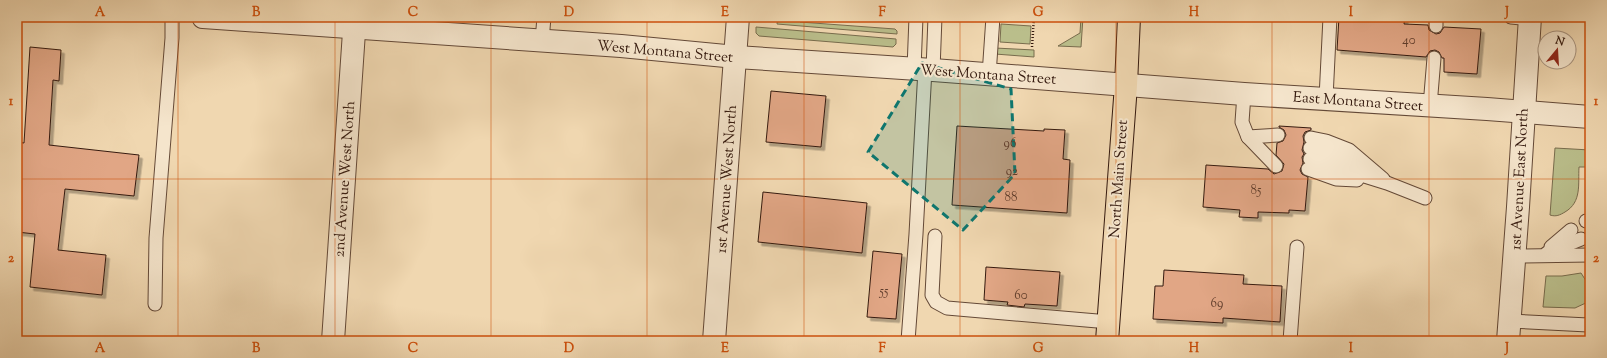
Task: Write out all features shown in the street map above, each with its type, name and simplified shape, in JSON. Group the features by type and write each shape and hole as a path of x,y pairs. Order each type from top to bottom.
{"main road":[{"name":"North Main Street","path":"1108,331 1126,85 1129,17"}],"street":[{"name":"West Montana Street","path":"203,17 355,22 542,41 736,57 924,69 1126,85"},
{"name":"1st Avenue West North","path":"714,341 738,17"},
{"name":"1st Avenue East North","path":"1508,331 1523,113 1523,18"},
{"name":"2nd Avenue West North","path":"332,341 355,22"},
{"name":"East Montana Street","path":"1126,85 1590,117"}],"lane":[{"path":"155,304 156,238 172,38 172,17"},
{"path":"542,41 544,17"},
{"path":"916,17 924,69"},
{"path":"908,341 916,234 924,69 934,17"},
{"path":"989,74 993,17"},
{"path":"1326,98 1330,17"},
{"path":"1430,106 1434,58"},
{"path":"1244,94 1242,122 1248,137 1277,150 1248,137"},
{"path":"1387,183 1349,150 1326,141 1310,154 1424,198"},
{"path":"935,236 932,295 936,302 947,308 1108,331"},
{"path":"1542,255 1580,238"},
{"path":"1542,255 1580,238"},
{"path":"1290,341 1297,247"},
{"path":"1514,256 1590,255"},
{"path":"1508,331 1590,324"}],"path":[{"path":"1032,47 1034,17"}],"highlighted area":[{"path":"922,63 1011,89 1015,174 963,230 868,152"}],"green space":[{"path":"778,17 800,18 800,22 895,29 897,34 777,24"},
{"path":"1081,17 1083,17 1081,47 1058,46 1080,33"},
{"path":"1001,24 1031,26 1030,44 1000,42"},
{"path":"756,27 896,39 896,44 893,47 759,36 756,33"},
{"path":"995,48 1034,50 1034,57 995,54"},
{"path":"1555,148 1590,150 1590,167 1579,167 1579,186 1577,198 1565,212 1554,216 1550,215"},
{"path":"1581,273 1590,287 1590,301 1575,308 1543,307 1546,276 1562,276"}],"building":[{"path":"1339,17 1405,17 1404,24 1428,25 1429,30 1436,34 1440,33 1444,27 1481,29 1477,74 1444,72 1444,58 1442,58 1439,52 1435,50 1430,51 1426,57 1337,50"},
{"path":"30,47 61,50 59,81 53,80 49,145 139,155 134,196 65,189 58,250 106,255 102,295 30,287 35,234 17,232 17,202 19,184 17,183 17,142 24,143"},
{"path":"771,91 826,96 821,147 766,142"},
{"path":"957,126 1044,131 1044,129 1065,130 1063,159 1070,160 1067,213 952,205"},
{"path":"1279,126 1311,128 1311,130 1305,132 1303,136 1304,142 1302,150 1304,154 1302,157 1303,163 1300,170 1302,174 1308,177 1305,211 1289,210 1289,213 1258,212 1258,218 1239,217 1240,210 1203,207 1206,165 1268,169 1274,174 1282,171 1284,164 1276,155 1277,143 1283,141 1286,135 1284,130"},
{"path":"763,192 867,203 862,253 758,242"},
{"path":"873,251 902,254 896,319 867,317"},
{"path":"986,267 1060,272 1057,306 1025,304 1024,307 1007,305 1008,302 984,300"},
{"path":"1164,270 1244,275 1243,284 1282,286 1280,322 1223,318 1223,323 1153,319 1155,286 1163,286"}]}
